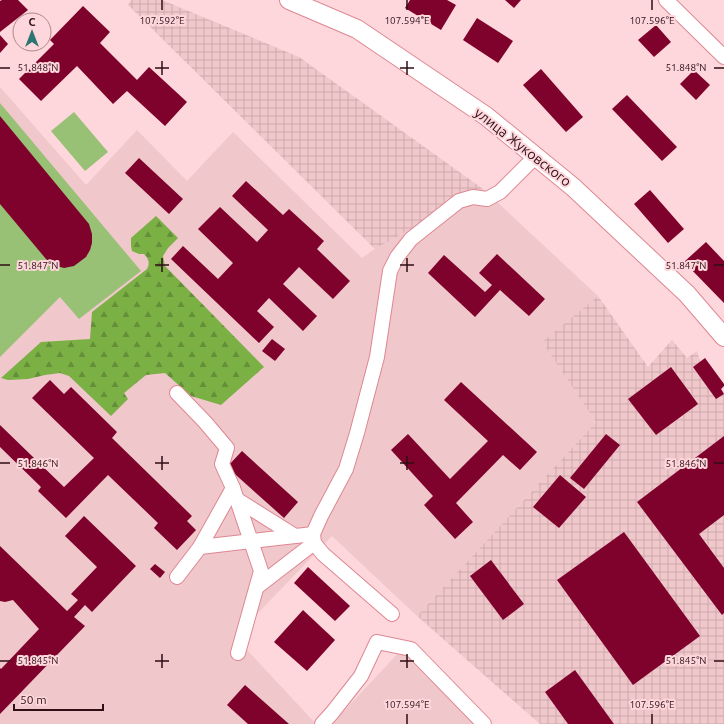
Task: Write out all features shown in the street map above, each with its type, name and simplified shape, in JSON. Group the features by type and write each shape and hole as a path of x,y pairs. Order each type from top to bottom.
{"street":[{"name":"улица Жуковского","path":"289,0 357,28 486,116 573,187 687,294 724,337"},
{"path":"666,0 724,56"},
{"path":"257,587 313,538 320,516 346,469 377,357 390,271 397,257 411,240 459,201 473,197 487,199 500,192 536,156"},
{"path":"178,393 227,448 222,464 235,494 261,571 238,653"},
{"path":"235,494 295,536"},
{"path":"177,577 200,547 235,494"},
{"path":"200,547 295,536 313,538"},
{"path":"313,538 323,554 392,614"},
{"path":"322,724 361,676 377,642 411,649 484,724"}],"shaded area":[{"path":"131,0 162,0 299,57 483,189 375,249 128,5"},
{"path":"0,87 86,185 137,130 187,181 233,132 362,258 375,249 483,189 598,296 542,342 596,422 417,616 332,536 235,637 316,724 0,724"},
{"path":"598,296 648,367 672,340 687,358 697,351 700,361 724,393 724,724 540,724 417,616 596,422 542,342"},
{"path":"403,648 484,724 332,724"}],"green space":[{"path":"0,103 141,271 79,319 60,297 0,357"},
{"path":"74,112 108,152 85,171 51,131"},
{"path":"156,216 178,238 168,248 163,256 165,266 264,367 221,405 191,396 165,373 146,375 124,393 128,399 111,416 69,376 60,373 28,379 8,380 1,378 41,342 90,339 92,312 147,269 149,263 148,259 144,254 139,254 132,251 131,238"}],"building":[{"path":"18,0 28,10 25,12 12,12 12,23 0,32 0,1"},
{"path":"410,0 447,0 456,5 441,30 405,8"},
{"path":"505,0 521,0 514,8"},
{"path":"83,6 110,32 100,43 137,80 149,67 187,102 165,126 127,91 113,104 77,66 41,101 19,79 46,52 52,52 52,46 54,44 52,42 52,38"},
{"path":"477,18 513,41 498,63 463,40"},
{"path":"656,25 671,42 654,57 638,40"},
{"path":"0,35 8,44 0,53"},
{"path":"541,69 583,117 566,132 523,85"},
{"path":"694,70 710,85 696,100 680,84"},
{"path":"627,95 677,147 662,161 612,109"},
{"path":"0,116 89,224 92,234 90,250 86,257 74,266 64,268 53,265 46,259 0,204"},
{"path":"139,158 183,199 169,214 125,173"},
{"path":"246,181 283,215 289,209 324,241 317,249 350,281 333,299 299,267 283,284 317,316 303,331 269,298 257,311 274,327 259,343 171,259 183,246 218,279 233,263 198,229 220,207 257,242 268,230 232,196"},
{"path":"650,190 684,229 668,243 634,204"},
{"path":"706,242 724,261 724,303 684,262"},
{"path":"497,254 545,299 529,316 500,290 475,317 428,273 444,255 485,292 492,285 479,273"},
{"path":"272,339 285,349 275,361 262,351"},
{"path":"705,358 724,384 721,389 724,394 716,399 693,367"},
{"path":"671,367 698,404 656,435 628,399"},
{"path":"50,380 64,394 71,387 117,432 112,438 192,516 187,521 196,530 177,550 154,528 158,523 108,475 66,518 38,491 41,487 0,447 0,425 64,487 94,458 32,398"},
{"path":"461,382 537,452 520,470 503,455 456,503 473,522 455,539 424,505 433,496 391,450 408,434 450,479 488,441 444,400"},
{"path":"606,434 620,445 584,489 570,478"},
{"path":"724,436 724,515 699,534 724,568 724,613 722,615 637,502"},
{"path":"242,451 298,502 284,518 227,467"},
{"path":"560,475 586,497 559,528 533,507"},
{"path":"84,516 136,566 92,612 85,605 74,617 85,626 0,714 0,668 1,669 39,629 13,600 5,602 0,601 0,546 67,611 78,600 71,594 97,567 65,536"},
{"path":"624,532 700,636 633,685 557,580"},
{"path":"491,560 524,604 503,620 470,576"},
{"path":"155,564 165,572 160,578 150,569"},
{"path":"308,567 350,606 335,621 294,583"},
{"path":"303,610 335,640 307,671 274,642"},
{"path":"575,670 614,724 568,724 545,692"},
{"path":"245,685 289,724 248,724 227,705"}]}
